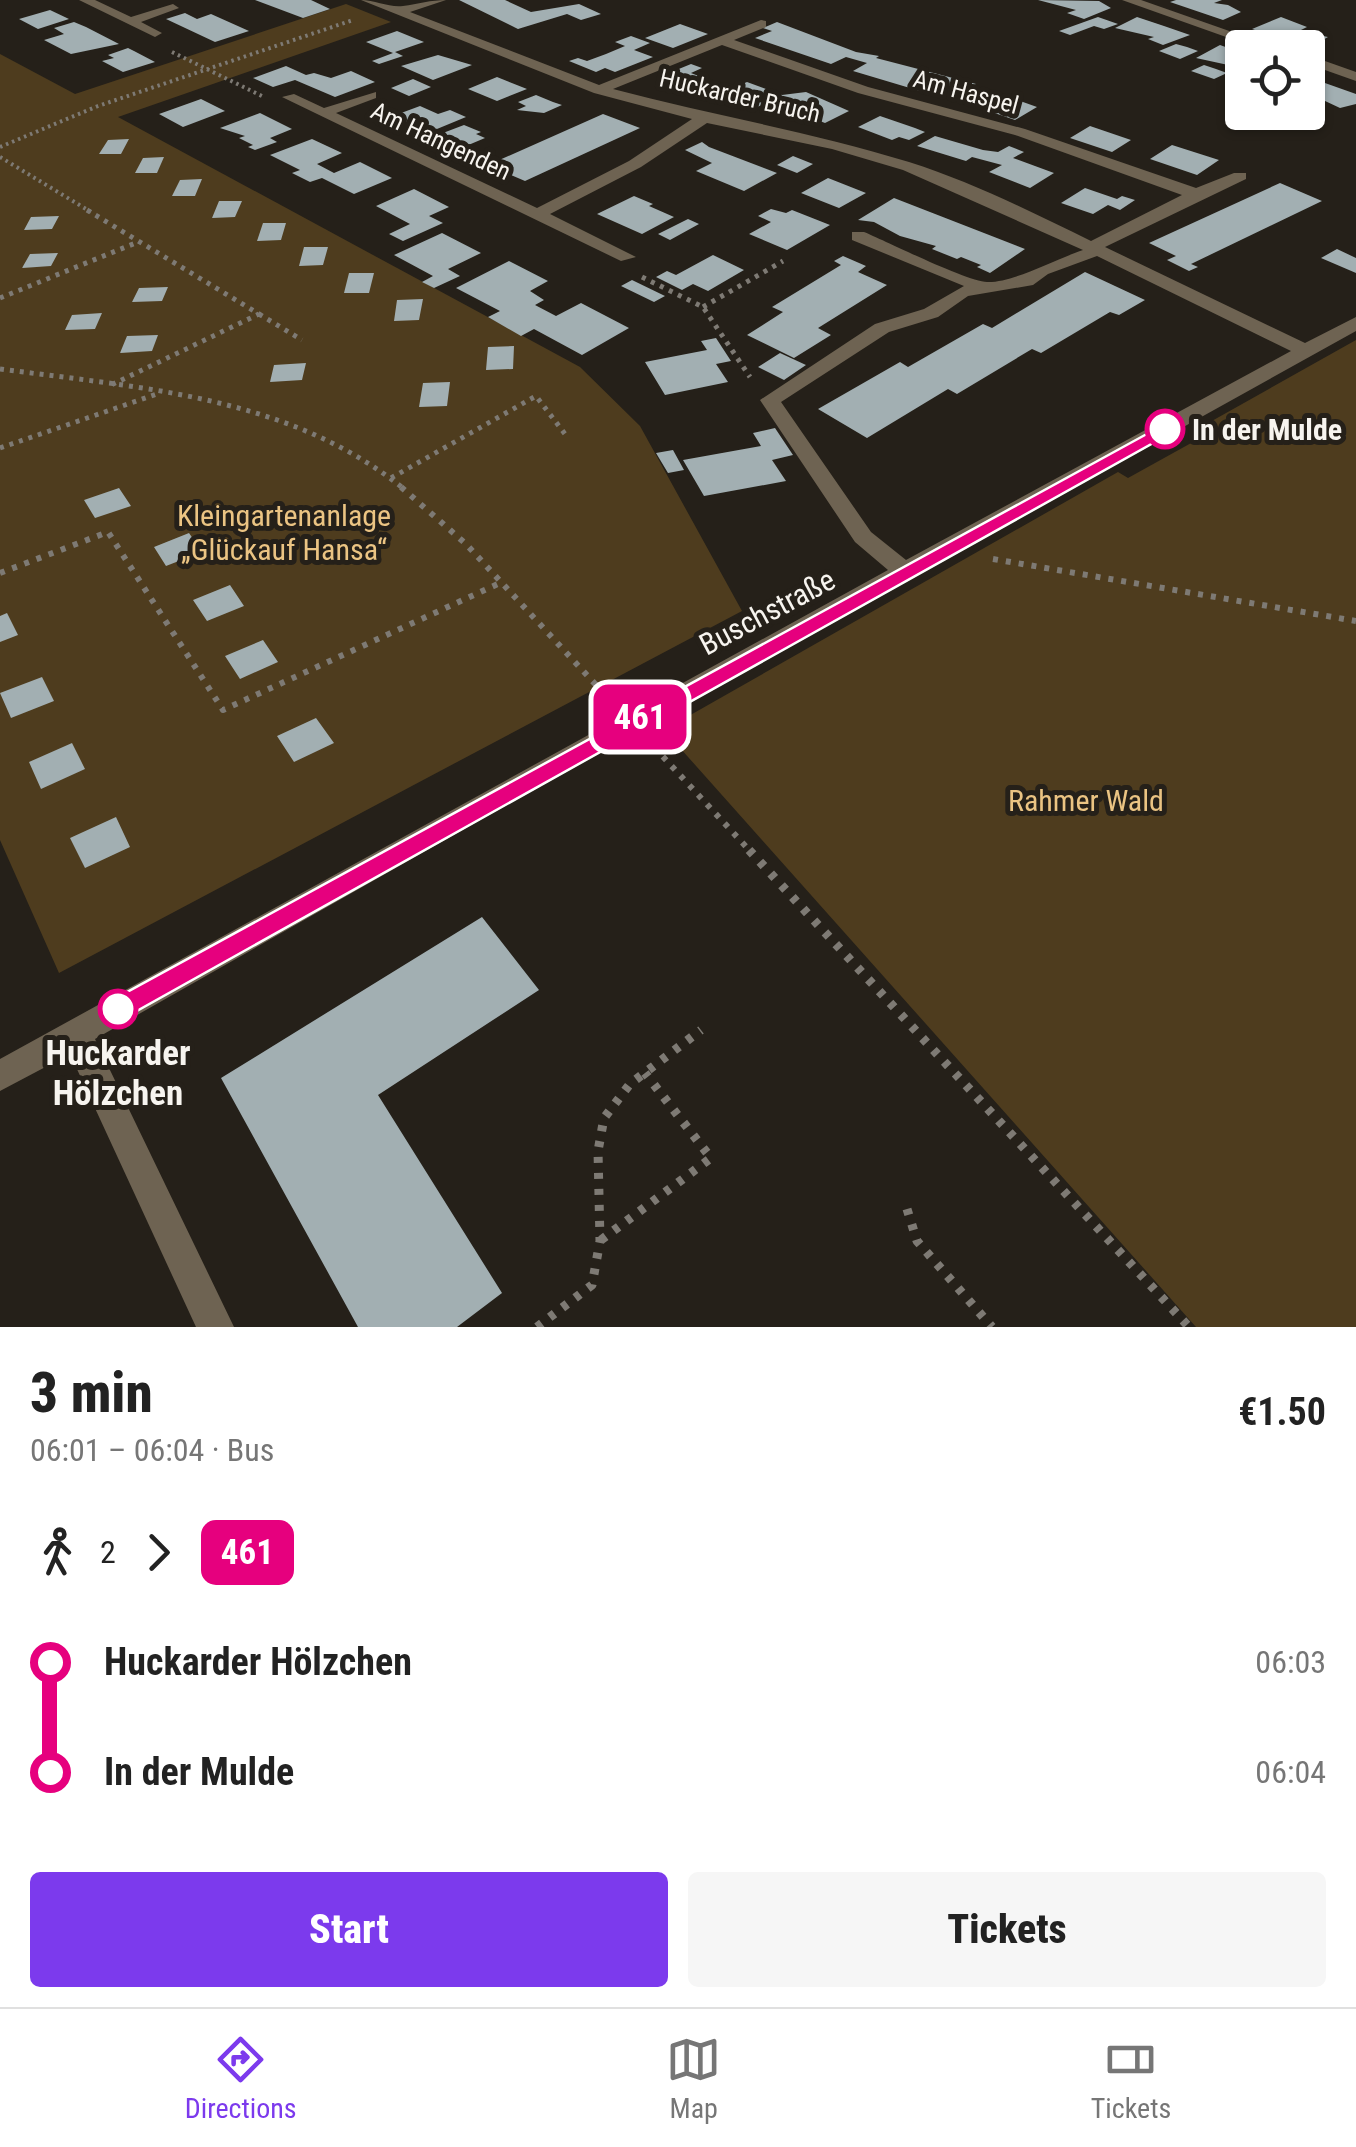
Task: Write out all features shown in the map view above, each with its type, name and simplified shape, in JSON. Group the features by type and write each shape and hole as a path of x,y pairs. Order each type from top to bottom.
{"street":[{"path":"85,0 155,33"},
{"name":"Huckarder Bruch","path":"367,0 599,90 704,118 834,145 909,167 1095,249 1307,350"},
{"path":"392,10 440,0"},
{"path":"1128,0 1225,32"},
{"path":"130,22 173,8"},
{"path":"599,90 761,24"},
{"name":"Am Haspel","path":"722,40 862,90 1020,132 1196,194"},
{"path":"1325,65 1356,77"},
{"name":"Am Hangenden","path":"323,113 370,95"},
{"name":"Am Hangenden","path":"289,97 627,257"},
{"name":"Am Hangenden","path":"536,214 635,164 704,118"},
{"path":"906,574 863,537 770,400 882,328 931,313 963,292 1027,281 1196,194 1240,176"},
{"path":"858,236 985,289"},
{"name":"Buschstraße","path":"0,1076 631,722 1356,324"},
{"path":"76,1032 214,1327"}],"path":[{"path":"0,147 98,106 392,10"},
{"path":"155,33 148,40 268,98 289,97"},
{"path":"0,157 302,340"},
{"path":"0,298 139,242"},
{"path":"627,257 627,270 703,307 765,399 770,400"},
{"path":"703,307 783,261"},
{"path":"111,385 260,314"},
{"path":"0,368 162,392 248,410 301,426 391,478 500,582 1189,1327"},
{"path":"0,448 162,392"},
{"path":"391,478 536,396 565,434"},
{"path":"0,572 108,532 223,710 500,582"},
{"path":"964,541 991,558 1020,566 1356,621"},
{"path":"537,1327 592,1285 600,1240 598,1151 604,1118 630,1084 701,1030"},
{"path":"600,1240 711,1158 645,1073"},
{"path":"907,1209 918,1241 992,1327"}],"green space":[{"name":"Kleingartenanlage „Glückauf Hansa“","path":"346,4 391,22 118,117 580,367 640,426 742,611 59,973 0,840 0,54 75,94"},
{"name":"Rahmer Wald","path":"1356,340 1356,1327 1196,1327 664,730 1118,472 1128,478 1202,437 1194,431"}],"building":[{"path":"255,0 311,0 330,9 303,18"},
{"path":"459,0 505,0 531,12 579,4 601,14 581,20 567,14 518,29"},
{"path":"1038,0 1099,1 1111,8 1084,19 1067,13 1076,10"},
{"path":"1222,0 1214,3 1241,12 1223,20 1170,2"},
{"path":"50,10 69,19 38,29 19,19"},
{"path":"185,13 197,19 211,14 249,31 215,42 166,19"},
{"path":"1098,17 1118,24 1104,29 1094,26 1070,35 1059,31"},
{"path":"1137,17 1190,35 1163,45 1148,39 1154,37 1115,28"},
{"path":"1281,17 1307,27 1301,30 1252,29"},
{"path":"74,22 119,44 71,54 44,40 64,34 54,28"},
{"path":"777,22 856,52 976,84 965,91 955,88 940,97 853,71 867,63 846,57 831,64 755,38 772,31 763,28"},
{"path":"680,24 708,34 673,48 645,38"},
{"path":"397,31 424,42 395,52 403,56 379,64 372,61 393,53 366,42"},
{"path":"631,36 650,43 634,50 653,57 615,72 605,68 596,72 569,61 587,61 606,54 625,46 615,42"},
{"path":"1176,44 1198,51 1180,59 1159,51"},
{"path":"1220,45 1225,47 1225,64 1196,58"},
{"path":"128,48 155,62 123,72 102,61"},
{"path":"438,55 472,65 433,80 401,66"},
{"path":"691,64 702,68 691,73 731,89 747,82 782,95 806,92 849,111 825,123 788,109 792,107 775,99 755,108 720,95 696,90 687,94 664,85 681,78 669,73"},
{"path":"1204,65 1225,74 1214,79 1191,71"},
{"path":"286,66 306,75 331,78 351,71 375,82 335,97 295,80 273,87 253,78"},
{"path":"497,77 527,89 497,101 468,89"},
{"path":"413,79 431,87 409,96 391,88"},
{"path":"1325,83 1356,94 1356,104 1340,108 1325,101"},
{"path":"536,95 562,105 544,113 517,110 526,106 518,102"},
{"path":"1003,95 1037,107 1015,120 974,106"},
{"path":"201,99 225,111 183,127 159,114"},
{"path":"420,106 438,114 450,110 466,117 420,136 385,119"},
{"path":"260,113 292,129 270,138 277,142 255,150 239,138 245,136 220,128"},
{"path":"603,114 640,128 525,181 488,165"},
{"path":"880,116 925,132 909,140 892,140 858,127"},
{"path":"464,125 485,138 466,146 435,136"},
{"path":"1090,126 1131,140 1112,152 1070,138"},
{"path":"935,136 983,150 998,152 1009,146 1024,152 1013,158 1054,173 1030,188 989,172 1002,165 972,157 966,161 917,146"},
{"path":"129,139 121,154 99,154 108,140"},
{"path":"312,139 342,153 317,164 334,173 360,162 392,178 354,194 322,178 310,182 292,173 300,170 270,155"},
{"path":"702,142 777,173 744,191 696,171 712,163 685,150"},
{"path":"1172,145 1219,160 1197,175 1150,159"},
{"path":"793,156 813,164 797,173 777,165"},
{"path":"164,157 157,173 135,173 143,158"},
{"path":"828,178 866,193 839,208 801,193"},
{"path":"202,179 195,196 172,196 180,180"},
{"path":"1280,183 1322,201 1191,264 1198,267 1189,271 1167,260 1176,256 1149,243"},
{"path":"1085,188 1117,199 1122,196 1135,200 1120,210 1108,205 1093,214 1061,203"},
{"path":"414,189 449,207 429,216 443,223 403,241 389,234 410,224 376,206"},
{"path":"634,196 674,217 642,234 597,214"},
{"path":"894,198 1025,249 990,273 977,267 981,265 932,249 936,246 900,236 874,222 858,220"},
{"path":"219,201 242,201 235,217 212,218"},
{"path":"771,209 786,213 792,210 830,225 787,250 749,234 771,222 758,216"},
{"path":"59,216 52,229 24,230 31,217"},
{"path":"688,219 699,224 670,240 658,234"},
{"path":"263,223 286,223 281,240 257,241"},
{"path":"442,233 481,253 448,269 460,276 434,288 422,282 433,276 394,255"},
{"path":"304,247 328,247 323,265 299,266"},
{"path":"1337,249 1356,258 1356,273 1321,258"},
{"path":"58,253 51,266 22,268 30,254"},
{"path":"713,255 744,270 708,291 693,284 682,290 656,277 667,271 676,275"},
{"path":"843,256 866,266 858,272 887,285 818,328 831,335 794,358 747,335 783,312 772,307 841,265 834,261"},
{"path":"509,261 548,281 530,291 544,300 535,305 556,316 581,303 629,328 582,355 534,329 521,336 488,317 500,311 456,288"},
{"path":"1085,272 1145,300 1119,315 1110,312 1041,353 1032,349 957,394 948,389 867,438 818,409 900,362 908,367 983,324 992,328"},
{"path":"349,273 374,273 369,293 344,293"},
{"path":"632,280 665,296 654,302 621,286"},
{"path":"168,287 162,301 132,302 139,288"},
{"path":"423,299 419,320 394,321 397,300"},
{"path":"102,313 95,329 65,330 72,315"},
{"path":"158,335 152,351 120,353 127,336"},
{"path":"716,338 731,361 716,364 728,382 665,395 645,362 707,350 701,341"},
{"path":"514,346 513,369 486,370 488,347"},
{"path":"780,353 806,365 784,380 758,367"},
{"path":"306,363 302,380 270,382 274,365"},
{"path":"450,382 447,406 419,407 423,383"},
{"path":"775,428 793,455 772,460 786,481 704,496 683,460 761,446 753,433"},
{"path":"673,450 684,470 668,473 656,453"},
{"path":"119,488 131,506 95,518 84,500"},
{"path":"189,533 202,552 166,566 154,547"},
{"path":"230,585 244,606 207,621 193,600"},
{"path":"7,613 18,635 0,642 0,616"},
{"path":"263,640 278,662 240,679 225,656"},
{"path":"42,677 54,701 11,718 0,693"},
{"path":"316,718 334,743 294,762 277,736"},
{"path":"72,743 85,769 41,789 29,762"},
{"path":"116,817 130,847 85,868 70,838"},
{"path":"482,917 539,990 378,1095 502,1293 457,1327 358,1327 221,1078"}],"bus line":[{"name":"461","path":"118,1009 1165,429"}],"place":[{"name":"In der Mulde","path":"1165,429"},
{"name":"Huckarder Hölzchen","path":"118,1009"}]}
